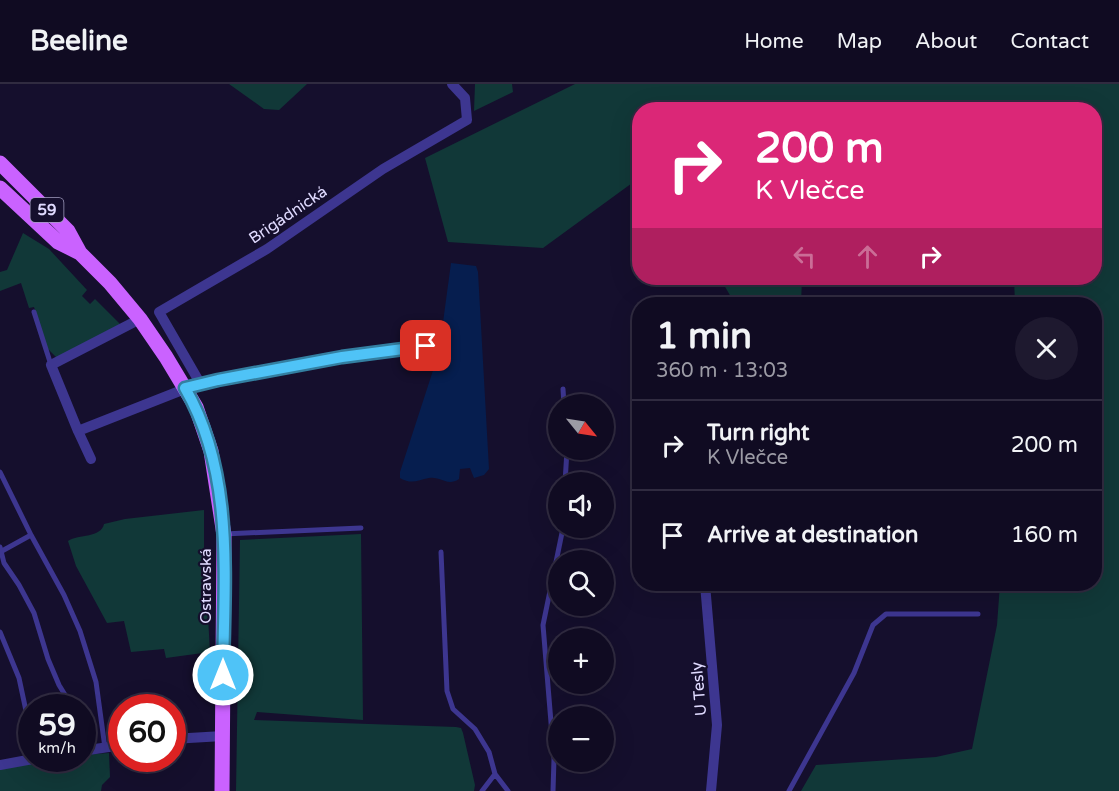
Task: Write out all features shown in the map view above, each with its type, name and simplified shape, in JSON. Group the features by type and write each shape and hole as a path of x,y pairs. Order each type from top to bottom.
{"main road":[{"name":"Ostravská","path":"0,163 68,231 80,253 110,283 140,319 196,407 212,451 224,534 222,791"},
{"name":"Ostravská","path":"0,188 58,242 80,253"}],"street":[{"name":"Brigádnická","path":"200,383 159,312 267,249 383,170 467,120 465,98 452,84"},
{"path":"91,459 51,365 140,319"},
{"path":"78,431 99,425 200,383 342,357 426,346"},
{"name":"U Tesly","path":"706,591 717,725 711,791"},
{"path":"186,738 223,736"},
{"path":"96,749 108,747"},
{"path":"0,765 18,762"}],"lane":[{"path":"34,312 51,365"},
{"path":"563,389 563,394"},
{"path":"0,472 64,595 80,631 96,682 105,748"},
{"path":"224,534 361,528"},
{"path":"31,535 1,549 4,562 34,613 48,659 64,694"},
{"path":"553,791 554,759 543,625 561,538"},
{"path":"441,552 447,691 453,709 475,729 489,752 495,774 508,791"},
{"path":"789,791 854,673 867,636 878,619 886,615 978,614"},
{"path":"0,632 19,678 22,694"},
{"path":"482,791 495,774"}],"green space":[{"path":"229,84 307,84 279,110 264,109"},
{"path":"475,84 512,84 513,92 474,111"},
{"path":"575,84 1119,84 1119,791 801,791 816,765 936,757 972,749 997,625 999,591 1102,591 1102,297 1015,297 1014,285 1102,285 1102,102 632,102 632,183 543,248 448,242 425,158"},
{"path":"23,233 49,249 87,290 82,296 90,304 95,299 123,327 58,359 47,348 34,307 29,308 21,283 0,291 0,272 7,270"},
{"path":"724,285 802,285 801,297 731,297"},
{"path":"204,510 210,652 166,658 164,649 131,652 124,621 107,623 76,566 68,541 99,532 104,524 125,519"},
{"path":"361,534 363,720 257,712 254,720 461,728 475,785 474,791 236,791 240,540"},
{"path":"108,753 110,777 102,785 101,791 0,791 0,767 18,764 18,772 96,772 96,754"}],"water":[{"path":"451,263 476,266 478,272 489,469 484,475 474,478 470,468 460,469 459,479 451,482 433,478 408,481 400,478 400,472 439,352"}],"route":[{"path":"223,675 224,534 219,492 212,451 196,407 185,388 200,383 342,357 426,346"}]}
